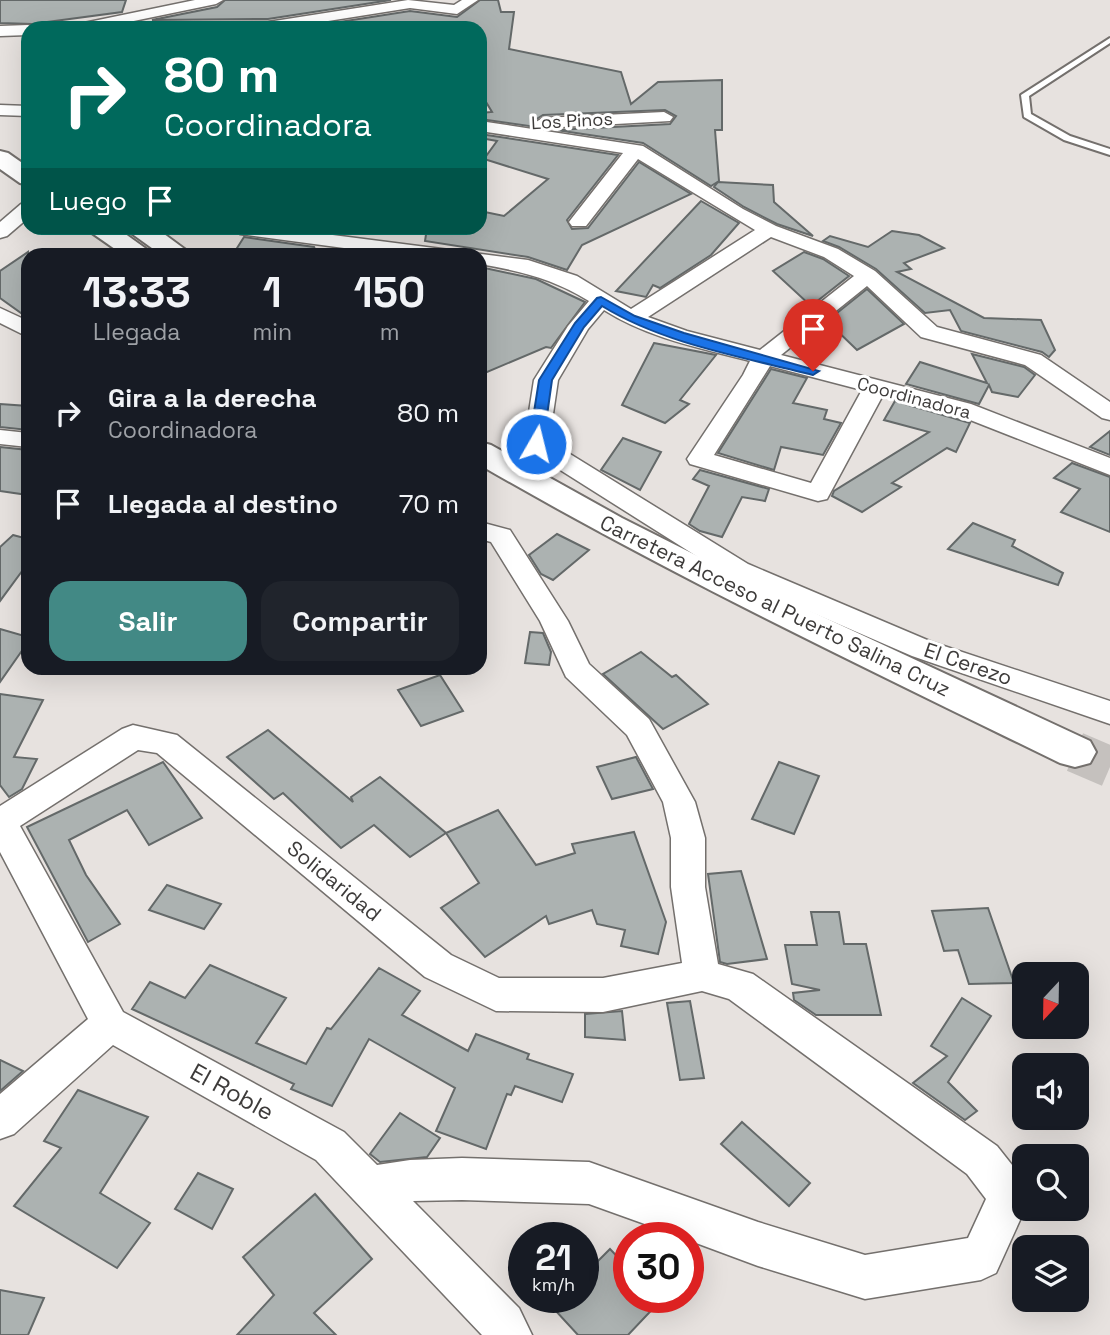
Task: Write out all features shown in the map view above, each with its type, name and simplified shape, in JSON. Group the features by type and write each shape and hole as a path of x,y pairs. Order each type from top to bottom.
{"main road":[{"path":"0,137 21,149"},
{"path":"0,159 21,173"},
{"path":"120,235 153,247"},
{"name":"Carretera Acceso al Puerto Salina Cruz","path":"487,456 610,526 750,598 1075,752"}],"street":[{"path":"127,21 147,0"},
{"path":"136,21 216,0"},
{"path":"324,21 410,4 457,10 471,0"},
{"path":"0,31 21,30"},
{"path":"0,110 21,111"},
{"name":"Los Pinos","path":"487,126 664,117"},
{"path":"487,127 637,150 736,213 769,230 831,253 868,275 929,332 1033,360 1110,413"},
{"path":"579,222 623,163 637,150"},
{"path":"0,232 21,214"},
{"path":"631,318 769,230"},
{"path":"289,235 391,248"},
{"name":"Coordinadora","path":"487,259 528,266 570,280 631,318 679,336 963,409 1110,467"},
{"path":"868,275 762,359 755,375 699,459 818,493 875,388"},
{"name":"El Cerezo","path":"601,300 579,326 546,380 536,444 738,570 922,649 1110,713"},
{"path":"0,314 21,326"},
{"path":"0,437 21,439"},
{"path":"370,1187 410,1181 462,1179 589,1183 758,1244 866,1277 981,1258 1010,1196 982,1160 740,986 702,975 688,887 688,838 679,802 638,727 577,670 554,621 501,536 487,532"},
{"name":"Solidaridad","path":"1,820 133,737 166,743 438,966 496,993 603,995 702,975"},
{"path":"0,1120 110,1024 1,820"},
{"name":"El Roble","path":"110,1024 330,1146 503,1324 509,1335"}],"lane":[{"path":"1110,40 1025,95 1027,115 1067,138 1110,152"}],"building":[{"path":"0,0 126,0 122,12 54,21 0,23"},
{"path":"225,0 391,0 268,19 152,20 217,7"},
{"path":"480,0 498,0 501,12 514,12 509,49 621,72 631,104 658,82 722,80 722,130 715,130 719,181 711,186 643,143 556,130 670,124 676,116 665,110 543,115 532,122 536,127 487,120 487,112 492,112 487,104 487,21 346,21 410,11 457,17"},
{"path":"487,135 618,155 567,220 572,229 588,228 639,162 691,194 582,245 567,270 528,257 487,251 487,248 425,241 426,235 487,235 487,212 504,216 548,179 487,160 487,155 497,141 487,139"},
{"path":"718,182 773,185 774,202 813,236 777,224 744,207 714,187"},
{"path":"701,201 739,223 711,255 660,288 653,285 646,297 616,291"},
{"path":"892,231 919,235 944,248 904,263 911,269 897,272 984,318 1041,320 1055,350 1049,357 1042,352 961,331 950,310 925,313 876,269 839,247 823,241 830,236 868,247"},
{"path":"244,237 314,248 237,248"},
{"path":"804,252 823,259 849,276 811,306 773,271"},
{"path":"21,257 21,313 0,298 0,271"},
{"path":"487,268 536,279 585,302 551,348 546,347 487,372"},
{"path":"867,289 904,324 857,350 827,321"},
{"path":"654,343 716,355 680,400 689,404 665,423 622,405"},
{"path":"972,354 1024,367 1035,375 1018,397 992,392 989,385 979,404 906,384 920,362 987,383"},
{"path":"771,369 807,378 793,403 827,410 824,419 841,423 823,455 781,447 774,470 718,453"},
{"path":"895,401 970,423 956,452 947,448 892,483 901,487 862,512 832,496 834,491 929,432 884,420"},
{"path":"0,404 21,406 21,429 0,427"},
{"path":"1110,431 1110,455 1090,447"},
{"path":"623,438 661,452 640,490 601,470"},
{"path":"0,447 21,449 21,494 0,491"},
{"path":"1072,463 1110,477 1110,532 1061,512 1080,489 1054,478"},
{"path":"700,470 769,489 765,501 742,497 722,537 700,531 689,524 709,486 693,479"},
{"path":"973,523 1015,540 1012,546 1063,573 1058,585 948,549"},
{"path":"557,534 589,550 553,580 541,574 529,555"},
{"path":"13,535 21,537 21,572 0,601 0,547"},
{"path":"0,629 21,635 21,652 0,682"},
{"path":"530,632 543,633 551,652 549,665 525,663"},
{"path":"641,652 672,677 676,675 708,704 663,729 603,674"},
{"path":"440,675 463,711 421,726 398,690"},
{"path":"0,694 43,700 14,757 37,759 22,789 9,797 0,785"},
{"path":"268,730 353,802 351,797 380,777 446,833 410,857 374,825 341,848 283,793 274,799 227,757"},
{"path":"636,757 653,789 612,799 597,767"},
{"path":"163,762 202,818 149,845 127,810 69,840 86,875 120,924 88,942 27,827"},
{"path":"779,762 819,776 794,834 752,819"},
{"path":"498,810 536,865 575,853 572,844 634,832 666,922 658,954 621,946 625,930 597,924 592,910 549,924 546,916 485,957 441,908 479,883 446,833"},
{"path":"741,871 767,959 727,964 720,962 708,874"},
{"path":"167,885 221,904 204,929 149,910"},
{"path":"988,908 1012,983 969,984 958,950 944,951 932,911"},
{"path":"811,912 839,912 844,944 866,944 881,1015 816,1015 794,1000 793,993 820,990 792,984 785,945 817,945"},
{"path":"210,965 286,998 256,1043 306,1064 327,1028 331,1029 379,968 420,991 402,1015 468,1051 476,1034 529,1054 527,1059 573,1074 562,1102 515,1086 511,1095 507,1094 486,1149 436,1131 455,1088 369,1039 332,1106 291,1089 294,1084 132,1009 150,982 185,998"},
{"path":"962,998 991,1016 948,1082 977,1111 965,1120 913,1083 947,1056 931,1046"},
{"path":"690,1001 704,1078 680,1080 667,1003"},
{"path":"622,1011 625,1040 585,1037 585,1014"},
{"path":"0,1060 23,1071 0,1091"},
{"path":"78,1090 148,1117 100,1193 150,1223 117,1268 14,1206 61,1148 44,1141"},
{"path":"400,1113 440,1138 427,1157 380,1162 370,1154"},
{"path":"742,1122 810,1183 789,1206 721,1144"},
{"path":"198,1173 233,1189 212,1229 175,1209"},
{"path":"315,1194 372,1259 314,1313 336,1335 237,1335 274,1295 243,1257"},
{"path":"610,1249 613,1252 613,1313 649,1313 628,1335 578,1335 558,1313 599,1313 599,1260"},
{"path":"0,1290 44,1298 28,1335 0,1335"}],"tunnel":[{"path":"1075,752 1110,767"}],"route":[{"path":"536,444 546,380 579,326 601,300 631,318 679,336 813,371"}]}
